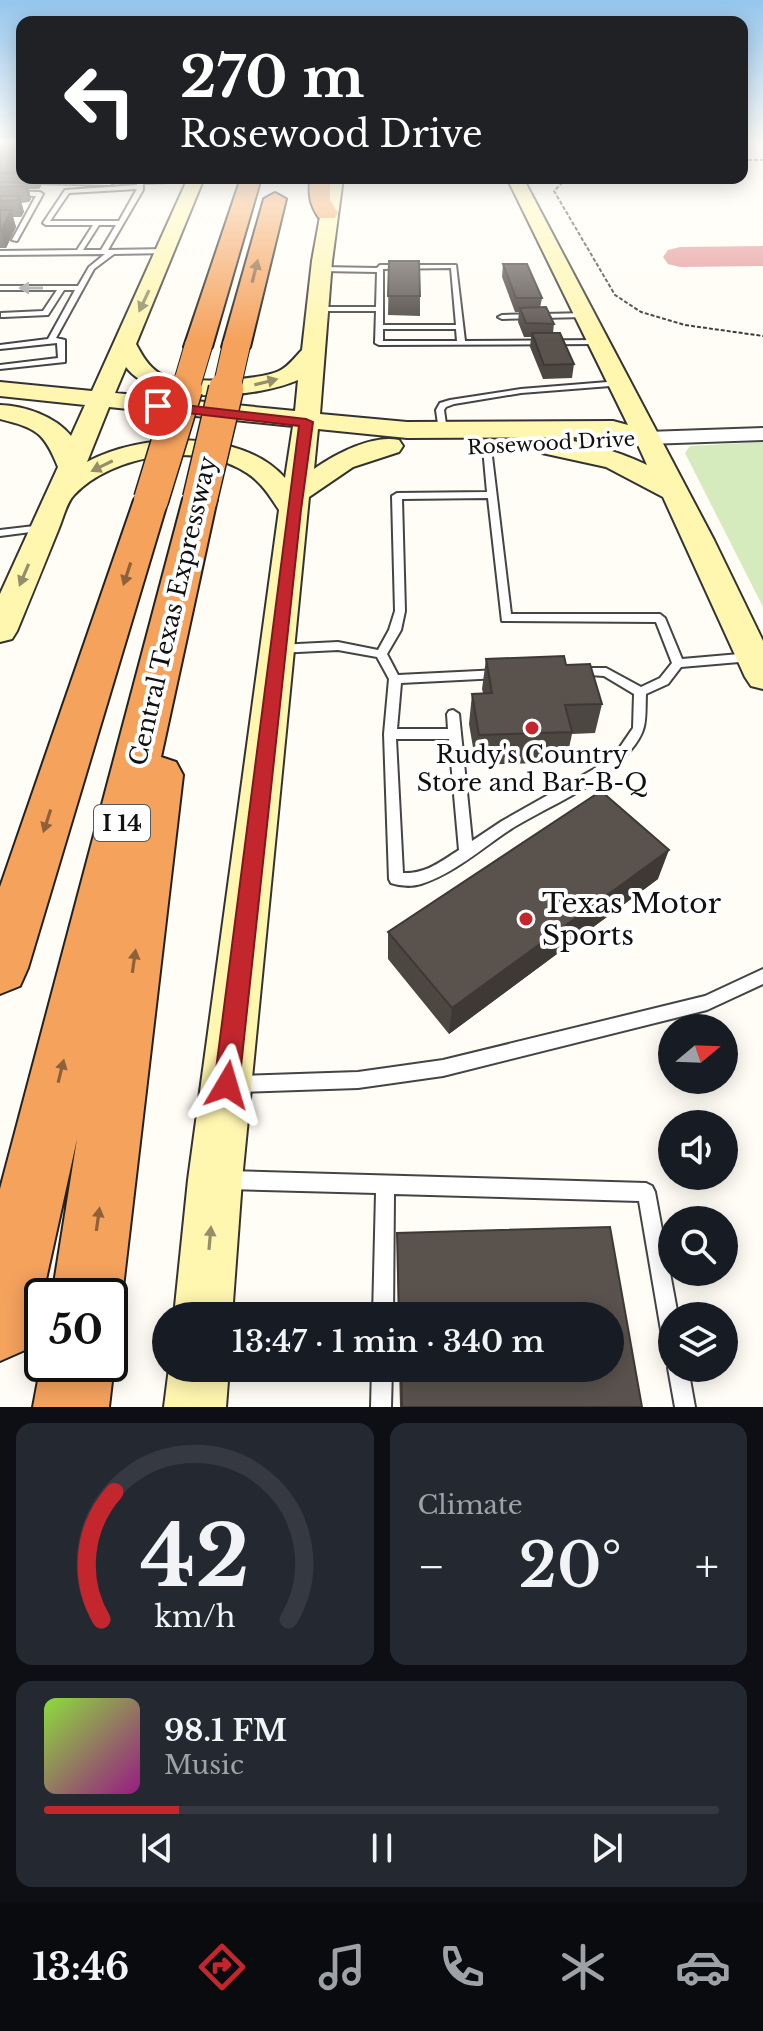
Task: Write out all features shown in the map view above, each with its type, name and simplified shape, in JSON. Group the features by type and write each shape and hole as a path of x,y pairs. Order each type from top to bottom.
{"highway":[{"name":"Central Texas Expressway","path":"1,962 151,500 241,210"},
{"name":"Central Texas Expressway","path":"0,1325 236,347 273,210"},
{"path":"90,1278 160,773 150,708"},
{"path":"71,1407 74,1382"}],"main road":[{"path":"0,631 183,210"},
{"path":"204,1302 215,1180 305,430 328,210"},
{"path":"531,210 675,493 758,667"},
{"path":"122,348 134,365 157,382 202,386 261,385 290,375 314,350"},
{"path":"34,393 86,376 122,348"},
{"path":"309,389 350,416 399,438"},
{"path":"548,438 603,411 623,389"},
{"name":"Rosewood Drive","path":"1,404 34,393 95,407"},
{"path":"1,404 59,435 70,465"},
{"name":"Rosewood Drive","path":"1,404 95,407 487,448 548,438"},
{"name":"Rosewood Drive","path":"399,438 443,431 620,443 647,438"},
{"path":"295,501 343,461 399,438"},
{"path":"548,438 619,461 675,493"},
{"path":"58,493 96,467 136,451 196,449 251,464 275,481 295,501"},
{"path":"195,1407 198,1382"}],"street":[{"path":"647,438 763,434"}],"lane":[{"path":"4,253 32,210"},
{"path":"55,210 46,223 120,223"},
{"path":"104,251 127,210"},
{"path":"13,222 25,222"},
{"path":"61,232 67,223"},
{"path":"79,252 97,223"},
{"path":"0,240 15,240"},
{"path":"0,347 17,355 36,353 51,341 94,265 113,251"},
{"path":"4,253 167,251"},
{"path":"461,344 454,266 380,267 379,343 461,344 599,342"},
{"path":"322,269 380,270"},
{"path":"0,288 79,288"},
{"path":"4,315 45,313 62,288"},
{"path":"41,304 51,305"},
{"path":"318,309 379,309"},
{"path":"502,317 585,315"},
{"path":"550,316 562,343"},
{"path":"379,327 460,327"},
{"path":"0,367 17,355 36,353 62,360 61,340 51,341"},
{"path":"443,431 440,410 443,405 453,402 521,391 623,389"},
{"path":"487,448 506,618 660,618 678,663"},
{"path":"381,654 395,630 400,611 397,496 492,495"},
{"path":"0,533 43,528"},
{"path":"278,649 338,646 381,654"},
{"path":"381,654 395,679 390,734 396,879 417,880 599,772 624,750 639,729 640,692"},
{"path":"678,663 758,667"},
{"path":"640,692 664,681 678,663"},
{"path":"561,671 606,672 640,692"},
{"path":"395,679 450,683 513,673"},
{"path":"453,714 466,853"},
{"path":"390,734 455,734"},
{"path":"228,1071 358,1080 443,1068 707,1003 763,976"},
{"path":"215,1180 646,1192 666,1302"},
{"path":"383,1302 385,1184"},
{"path":"381,1407 382,1382"},
{"path":"681,1382 685,1407"}],"path":[{"path":"565,210 615,295 641,312 685,325 763,336"}],"green space":[{"path":"763,442 763,607 685,453 690,446"}],"building":[{"path":"0,210 11,210 1,231 0,231"},
{"path":"389,261 419,261 420,296 388,296"},
{"path":"503,264 527,264 542,298 516,298"},
{"path":"546,307 554,324 526,323 520,308"},
{"path":"532,333 560,333 574,364 544,365"},
{"path":"564,656 566,665 590,664 602,704 565,705 572,732 479,735 472,694 492,693 486,659"},
{"name":"Texas Motor Sports","path":"601,791 669,850 452,1008 388,932"},
{"path":"610,1227 623,1302 399,1302 397,1233"},
{"path":"624,1306 642,1407 402,1407 401,1382 624,1382"}],"taxiway":[{"path":"680,257 763,256"}],"place":[{"name":"Rudy's Country Store and Bar-B-Q","path":"532,728"},
{"name":"Texas Motor Sports","path":"526,919"}],"route":[{"path":"158,406 306,422 293,510 227,1085"}]}
